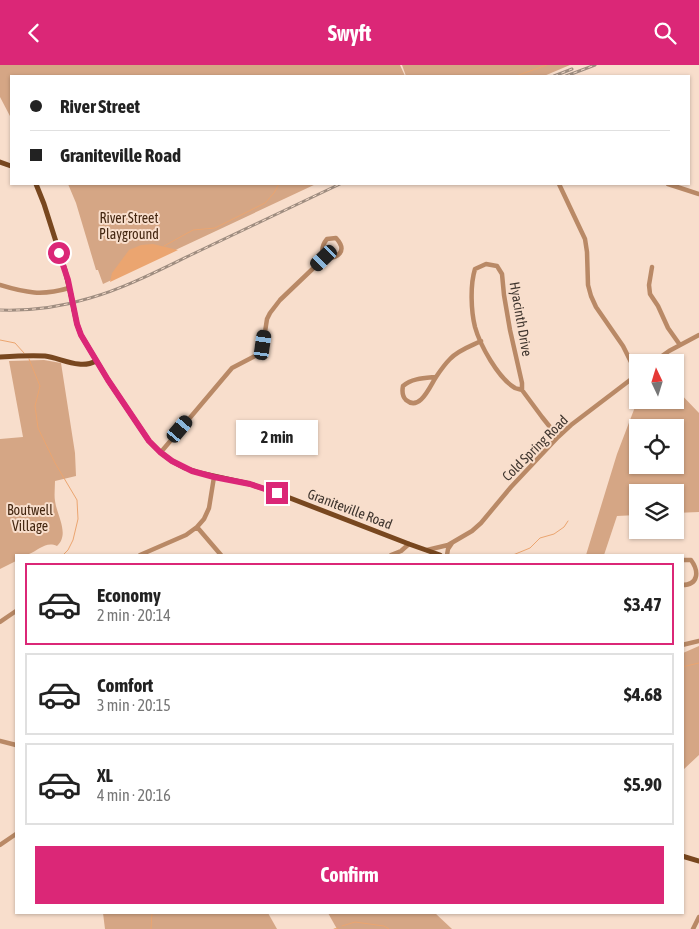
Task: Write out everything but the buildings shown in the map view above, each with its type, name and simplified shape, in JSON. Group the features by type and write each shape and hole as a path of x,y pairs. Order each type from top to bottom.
{"main road":[{"name":"Graniteville Road","path":"36,185 66,275 81,335 96,361 155,448 172,461 200,473 262,488 437,554"},
{"path":"0,357 46,357 81,364 96,361"},
{"path":"684,857 699,861"}],"street":[{"path":"559,185 585,239 588,252 588,285 591,296 629,358"},
{"path":"671,185 699,194"},
{"path":"161,452 232,368 255,356 260,351 270,313 324,258 334,257 340,253 342,250 341,244 336,238 327,239 324,242 322,248 324,258"},
{"name":"Hyacinth Drive","path":"522,390 515,388 499,373 490,360 476,328 473,316 472,277 475,269 486,264 497,267 502,275 522,390 558,437"},
{"path":"652,267 649,285 650,294 658,305 668,328 680,345"},
{"path":"0,285 34,293 48,293 69,288"},
{"path":"666,354 699,335"},
{"path":"436,377 424,378 403,385 402,391 406,400 412,403 419,401 424,397 451,357 481,341"},
{"name":"Cold Spring Road","path":"427,550 454,542 472,531 558,437 629,380"},
{"path":"142,554 186,535 197,527 204,519 209,508 214,477"},
{"path":"197,527 220,554"},
{"path":"392,554 398,548 401,541"},
{"name":"Cold Spring Road","path":"447,554 448,549 454,542"},
{"path":"394,554 401,551 409,544"},
{"path":"684,560 691,560 697,571 694,581 684,585"},
{"path":"0,622 15,612"},
{"path":"684,645 699,641"},
{"path":"0,741 15,745"},
{"path":"0,845 15,835"},
{"path":"693,929 699,917"}],"green space":[{"path":"0,65 400,65 405,75 10,75 10,116 0,97"},
{"path":"402,65 570,65 546,75 406,75"},
{"name":"River Street Playground","path":"68,185 314,185 103,284 98,270 96,270 76,203"},
{"name":"Boutwell Village","path":"44,360 61,363 75,453 76,476 55,481 55,501 63,530 61,541 57,546 46,545 29,554 15,554 15,562 0,569 0,439 23,437 9,361"},
{"path":"684,397 699,413 699,512 684,513 684,484 629,484 629,515 617,516 604,554 586,554 617,454 629,423 629,474 684,474 684,419 630,419 634,409 684,409"},
{"path":"699,646 699,755 684,769 684,653"},
{"path":"103,914 269,914 277,929 105,929"},
{"path":"329,914 436,914 452,929 337,929"}],"shaded area":[{"path":"153,244 178,250 110,282 112,273 129,250 141,245"}],"waterway":[{"path":"519,75 547,65"},
{"path":"164,246 193,230 215,228 265,203 278,185"},
{"path":"0,340 15,343 24,353"},
{"path":"29,359 40,386 35,406 38,428 55,463 77,500 78,519 73,540 64,554"},
{"path":"515,554 530,548 540,538 554,534 564,527 568,521"},
{"path":"684,667 699,663"},
{"path":"151,929 152,914"},
{"path":"342,926 355,922 384,926 389,929"},
{"path":"334,929 338,928"}],"railway":[{"path":"569,75 595,65"},
{"path":"557,75 572,69"},
{"path":"0,310 23,310 57,306 90,298 132,283 338,185"}],"route":[{"path":"59,253 68,280 81,335 138,426 155,448 172,461 192,471 250,484 277,493"}]}
